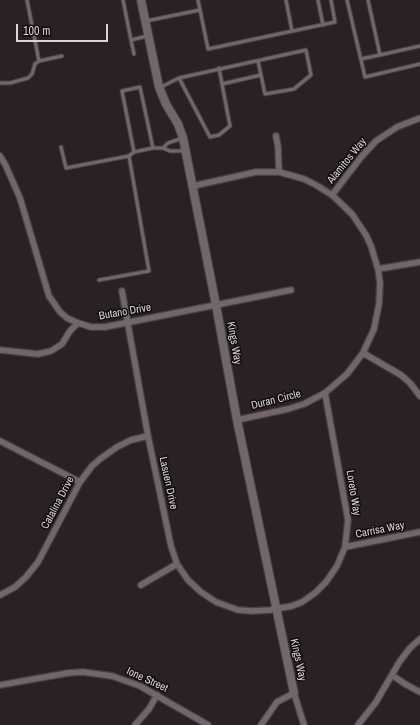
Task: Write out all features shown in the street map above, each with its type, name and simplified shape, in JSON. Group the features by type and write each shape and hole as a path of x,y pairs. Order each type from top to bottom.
{"street":[{"name":"Kings Way","path":"141,0 159,87 166,104 178,124 186,151 237,420 294,693"},
{"name":"Alamitos Way","path":"332,195 362,156 376,141 397,127 420,118"},
{"path":"276,136 280,172"},
{"name":"Butano Drive","path":"0,156 20,198 49,296 60,312 78,324 91,327 101,327 291,290"},
{"name":"Duran Circle","path":"193,186 256,172 280,172 316,185 332,195 343,205 359,224 371,246 378,269 380,296 374,329 363,353 347,374 325,393 304,404 237,420"},
{"path":"378,269 420,262"},
{"name":"Lasuen Drive","path":"122,291 148,436 170,546 177,564 194,586 216,602 238,610 252,611 276,609"},
{"path":"0,350 42,354 51,351 62,344 70,331 78,324"},
{"path":"363,353 402,376 410,383 420,396"},
{"name":"Loreto Way","path":"276,609 292,606 302,602 323,586 339,562 345,548 348,530 347,510 325,393"},
{"name":"Catalina Drive","path":"0,595 26,577 38,562 80,482 92,466 108,452 131,440 148,436"},
{"path":"0,441 80,482"},
{"name":"Carrisa Way","path":"345,548 420,532"},
{"path":"141,585 177,564"},
{"path":"358,725 376,702 403,656 420,639"},
{"name":"Ione Street","path":"0,685 59,674 83,672 98,674 126,680 157,695 208,725"},
{"path":"392,675 420,692"},
{"path":"261,725 277,702 294,693 304,725"},
{"path":"135,725 149,709 157,695"}],"lane":[{"path":"27,0 39,61"},
{"path":"123,0 134,54"},
{"path":"198,0 208,49 335,22 331,0"},
{"path":"286,0 292,31"},
{"path":"318,0 323,25"},
{"path":"347,0 365,77 420,64"},
{"path":"368,0 380,55"},
{"path":"146,22 200,10"},
{"path":"131,40 148,36"},
{"path":"361,59 420,46"},
{"path":"159,87 179,78 306,50 311,75 294,89 265,94 258,61"},
{"path":"0,83 22,81 32,74 35,64 39,61 62,56"},
{"path":"179,78 210,137 219,135 230,126 219,68"},
{"path":"222,84 261,75"},
{"path":"134,152 122,91 140,87 153,148"},
{"path":"163,148 168,143 183,138"},
{"path":"61,146 66,168 129,156 134,152 153,148 163,148 170,151 186,151"},
{"path":"98,280 149,271 129,156"}]}
